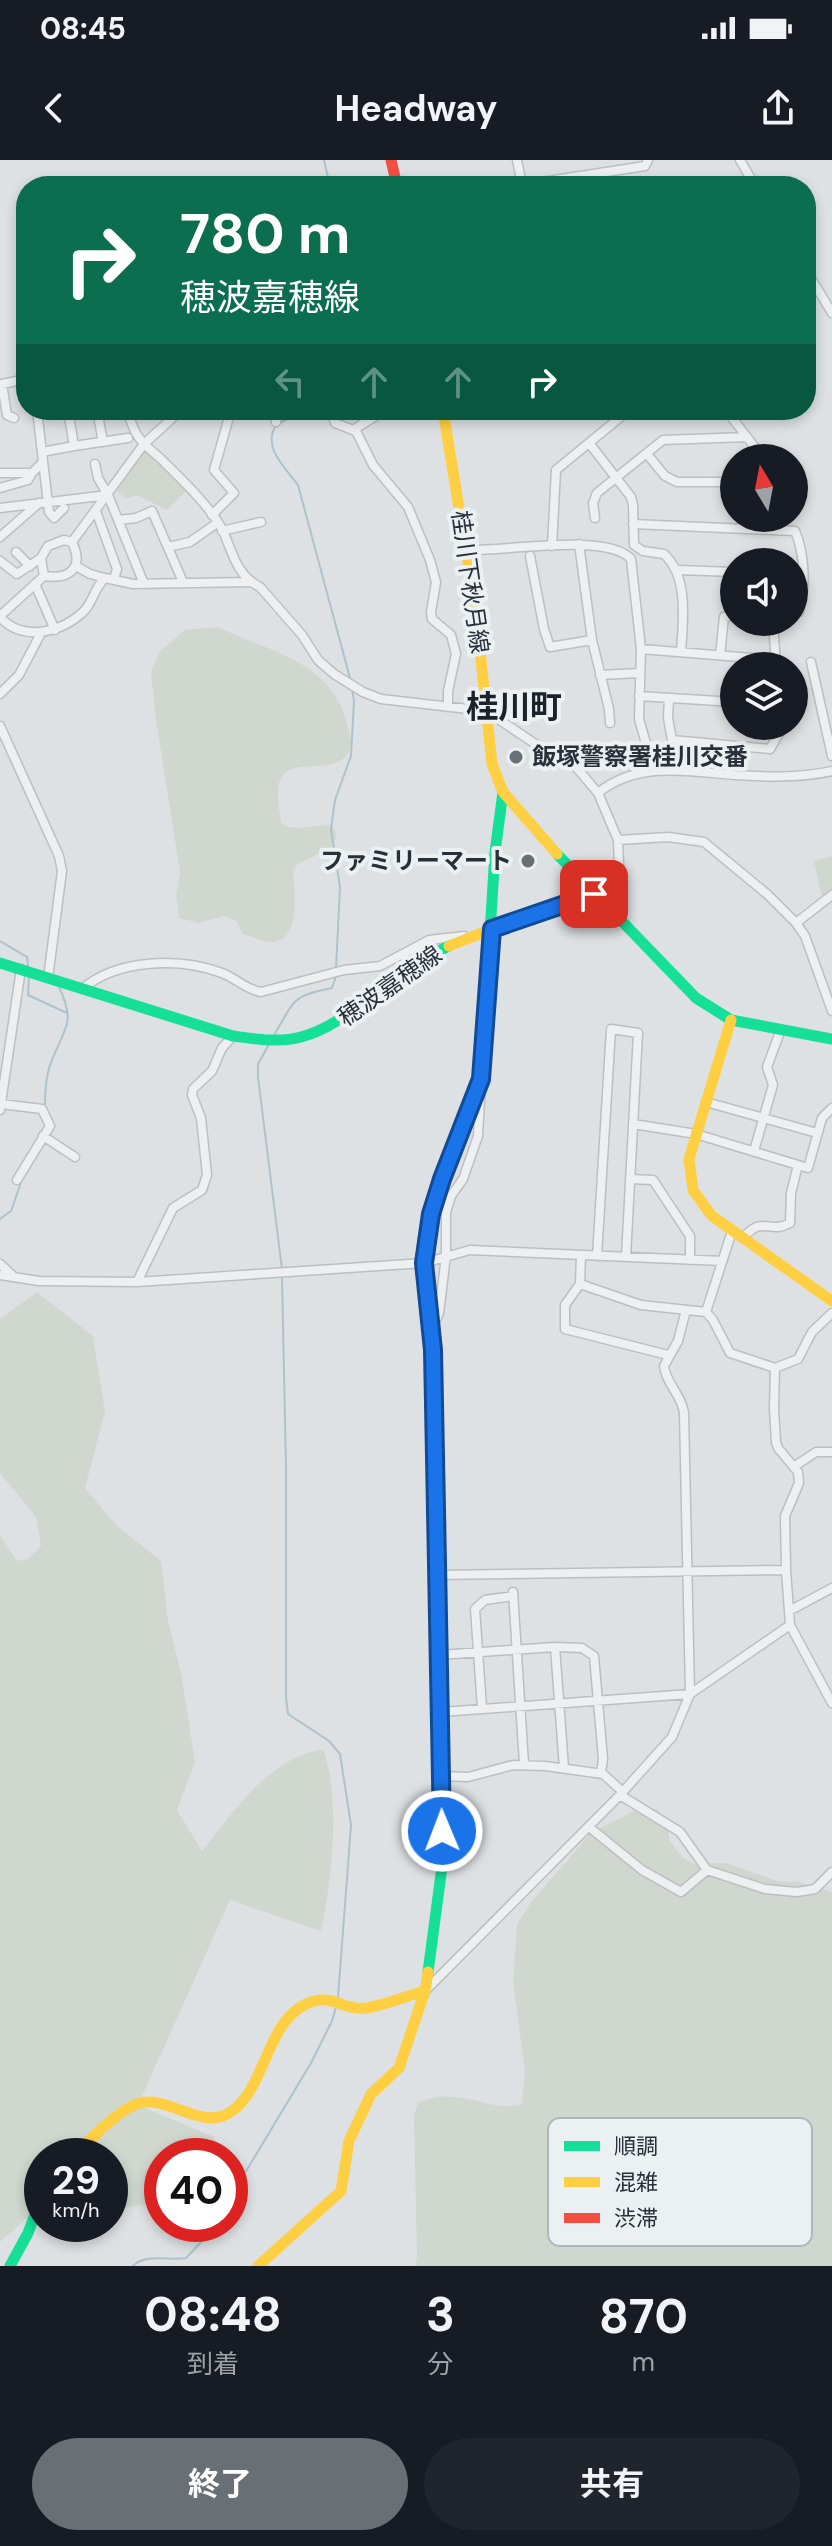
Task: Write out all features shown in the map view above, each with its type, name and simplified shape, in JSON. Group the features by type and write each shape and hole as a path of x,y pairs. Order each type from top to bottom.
{"street":[{"path":"580,176 645,166 648,160"},
{"path":"816,287 832,313"},
{"path":"14,418 7,415 2,384 16,381"},
{"path":"38,420 43,457 43,503 54,518 64,508"},
{"path":"70,420 74,446"},
{"path":"99,420 103,442"},
{"path":"131,420 144,444 217,523 235,562 251,582 260,587 302,635 318,660 334,674 381,699 486,711 543,749 570,760 598,793 618,840 616,876 596,896"},
{"path":"72,542 144,444 170,420"},
{"path":"168,547 190,542 217,523 234,493 214,470 228,420"},
{"path":"334,420 342,427 355,429 369,420"},
{"name":"桂川下秋月線","path":"445,420 476,612 492,764 503,792 678,983 731,1020"},
{"path":"552,546 554,474 617,420"},
{"path":"734,420 752,444"},
{"path":"355,429 373,465 408,507 430,560 436,582 432,619 451,635 456,654 448,707"},
{"path":"595,518 594,498 663,440 747,437"},
{"path":"0,488 28,480 43,457 74,446 128,438"},
{"path":"589,443 631,497 633,539 637,548 664,554 678,570 682,598 681,652"},
{"path":"647,454 665,476 677,482 720,482"},
{"path":"95,464 98,478 119,520 144,584"},
{"path":"0,473 32,473"},
{"path":"0,508 108,495"},
{"path":"0,537 43,503"},
{"path":"72,542 77,555 76,566 71,572 58,577 44,576 0,616 7,624 41,633 55,630 87,608 94,591 117,569 96,511"},
{"path":"119,520 136,518 152,511 183,582"},
{"path":"217,523 261,522"},
{"path":"633,524 720,527"},
{"path":"790,532 797,533 798,548"},
{"path":"0,561 14,574 41,558 48,546 55,542 72,542"},
{"path":"466,550 579,544 621,551 631,559 641,649 639,719 654,771"},
{"path":"579,544 592,640 610,723"},
{"path":"16,552 30,566"},
{"path":"530,556 550,647 592,640"},
{"path":"41,558 44,576"},
{"path":"76,566 90,574 144,584 251,582"},
{"path":"678,570 720,572"},
{"path":"35,584 55,630"},
{"path":"0,694 19,675 41,633"},
{"path":"641,649 720,655"},
{"path":"811,662 832,756"},
{"path":"600,675 639,673"},
{"path":"639,696 720,701"},
{"path":"669,698 668,718 672,740 770,749 775,740"},
{"path":"0,726 59,856 62,871 48,978"},
{"path":"598,793 610,782 654,771 687,770 789,777 832,771"},
{"path":"430,1322 436,1320 439,1313 446,1256 446,1212 451,1196 463,1179 478,1136 495,852 503,792"},
{"path":"618,840 699,839 767,894 796,923 805,936 832,1011"},
{"path":"796,923 832,895"},
{"name":"穂波嘉穂線","path":"0,963 233,1036 261,1042 279,1041 317,1033 335,1025 410,966 467,936 596,896"},
{"path":"82,989 94,979 152,963 194,966 223,973 253,991 261,992 344,970 380,966 429,940 467,936"},
{"path":"0,1110 21,969"},
{"path":"832,1039 780,1032 731,1020 688,1168 693,1191 704,1210 832,1301"},
{"path":"597,1256 611,1029 638,1033 626,1257"},
{"path":"754,1151 773,1085 767,1067 780,1032"},
{"path":"137,1282 173,1208 202,1190 208,1164 193,1089 212,1071 222,1048 233,1036"},
{"path":"258,2266 341,2191 349,2141 371,2094 399,2068 425,1991 443,1859 433,1350 424,1263 434,1202 481,1079"},
{"path":"706,1102 817,1133"},
{"path":"1,1104 42,1109 50,1126 17,1180"},
{"path":"633,1124 696,1134 808,1168 822,1118 832,1108"},
{"path":"43,1136 75,1157"},
{"path":"743,1238 752,1227 782,1227 790,1223 791,1193 798,1165"},
{"path":"630,1179 653,1180 690,1236 690,1260"},
{"path":"706,1312 732,1231"},
{"path":"0,1275 39,1281 137,1282 424,1263 458,1252 483,1250 722,1261"},
{"path":"581,1256 580,1284 565,1305 565,1329 668,1355"},
{"path":"0,1264 12,1275"},
{"path":"580,1284 641,1305 706,1312 730,1353 775,1368 798,1359 812,1332 832,1313"},
{"path":"93,2138 139,2101 155,2100 218,2119 228,2115 243,2099 280,2030 305,2005 327,1999 365,2008 425,1991 622,1794 672,1737 690,1694 684,1413 681,1400 665,1373 665,1361 678,1341 686,1310"},
{"path":"775,1368 776,1442 795,1466 799,1483 785,1516 790,1625 832,1703"},
{"path":"795,1466 810,1455 832,1452"},
{"path":"436,1575 786,1570"},
{"path":"789,1611 832,1588"},
{"path":"482,1708 477,1605 485,1600 513,1594 524,1764"},
{"path":"441,1712 690,1694 790,1625"},
{"path":"439,1655 574,1646 592,1652 603,1759 601,1773"},
{"path":"555,1647 564,1768"},
{"path":"441,1776 468,1777 524,1764 601,1773 608,1776 622,1794 680,1832 707,1870 765,1889 797,1892 815,1889 832,1872"},
{"path":"589,1827 642,1870 681,1892 707,1870"},
{"path":"10,2266 24,2240"}],"shaded area":[{"path":"144,450 187,490 167,510 137,495 126,499 117,491"},
{"path":"218,627 278,652 314,672 340,704 351,738 349,752 340,761 290,770 280,779 278,798 281,823 293,828 332,826 337,835 332,847 298,864 293,870 295,902 292,926 279,941 268,942 243,934 236,921 224,916 199,923 179,918 176,896 180,873 151,671 160,651 185,630"},
{"path":"832,856 832,892 822,899 814,861"},
{"path":"37,1292 93,1336 105,1412 85,1488 116,1525 161,1561 168,1620 182,1678 195,1762 177,1810 202,1851 254,1788 269,1775 304,1754 323,1749 332,1792 333,1839 321,1931 230,1900 138,2105 214,2138 144,2138 144,2205 128,2207 128,2138 24,2138 24,2221 0,2242 0,1535 17,1561 28,1559 41,1546 36,1517 0,1473 0,1319"},
{"path":"656,1809 666,1818 670,1841 683,1858 695,1864 726,1863 778,1881 798,1882 832,1892 832,2266 415,2266 414,2116 418,2103 446,2097 497,2105 522,2104 525,2071 513,1982 517,1924 532,1901 592,1832 634,1811"}],"waterway":[{"path":"324,160 328,176"},
{"path":"286,420 276,425 272,433 273,449 298,485 350,678"},
{"path":"336,969 340,887 331,829 335,800 351,756 352,689"},
{"path":"0,941 27,957 28,966"},
{"path":"29,976 28,995 67,1013"},
{"path":"274,1035 295,1002 308,994 332,988 336,976"},
{"path":"45,1105 48,1071 68,1017 59,987"},
{"path":"269,1044 258,1064 258,1077 282,1269"},
{"path":"0,1219 11,1211 23,1177"},
{"path":"282,1276 286,1697 288,1714 329,1741 340,1754 351,1825 338,1997"},
{"path":"248,2168 311,2063 336,2007"},
{"path":"133,2266 144,2260 186,2258 201,2242"}],"traffic: fast":[{"path":"467,1115 481,1079 495,852 503,792"},
{"path":"557,854 696,998 731,1020 832,1039"},
{"path":"0,963 233,1036 284,1040 313,1033 335,1022 408,968 449,946"},
{"path":"428,1972 443,1859 439,1632"},
{"path":"10,2266 24,2240"}],"traffic: slow":[{"path":"445,420 476,612 492,764 503,792 557,854"},
{"path":"449,946 594,894"},
{"path":"731,1020 689,1159 693,1190 712,1216 832,1301"},
{"path":"439,1632 433,1350 424,1263 431,1214 467,1115"},
{"path":"258,2266 341,2191 349,2141 371,2094 399,2068 425,1991 428,1972"},
{"path":"92,2138 114,2118 140,2103 162,2104 207,2118 229,2113 251,2089 282,2027 292,2014 306,2004 323,2000 366,2008 425,1991"}],"traffic: jam":[{"path":"391,160 395,176"}],"place":[{"name":"飯塚警察署桂川交番","path":"516,757"},
{"name":"ファミリーマート","path":"528,861"}],"district":[{"name":"桂川町","path":"514,707"}],"route":[{"path":"442,1831 433,1350 424,1263 431,1214 481,1079 492,929 594,894"}]}
